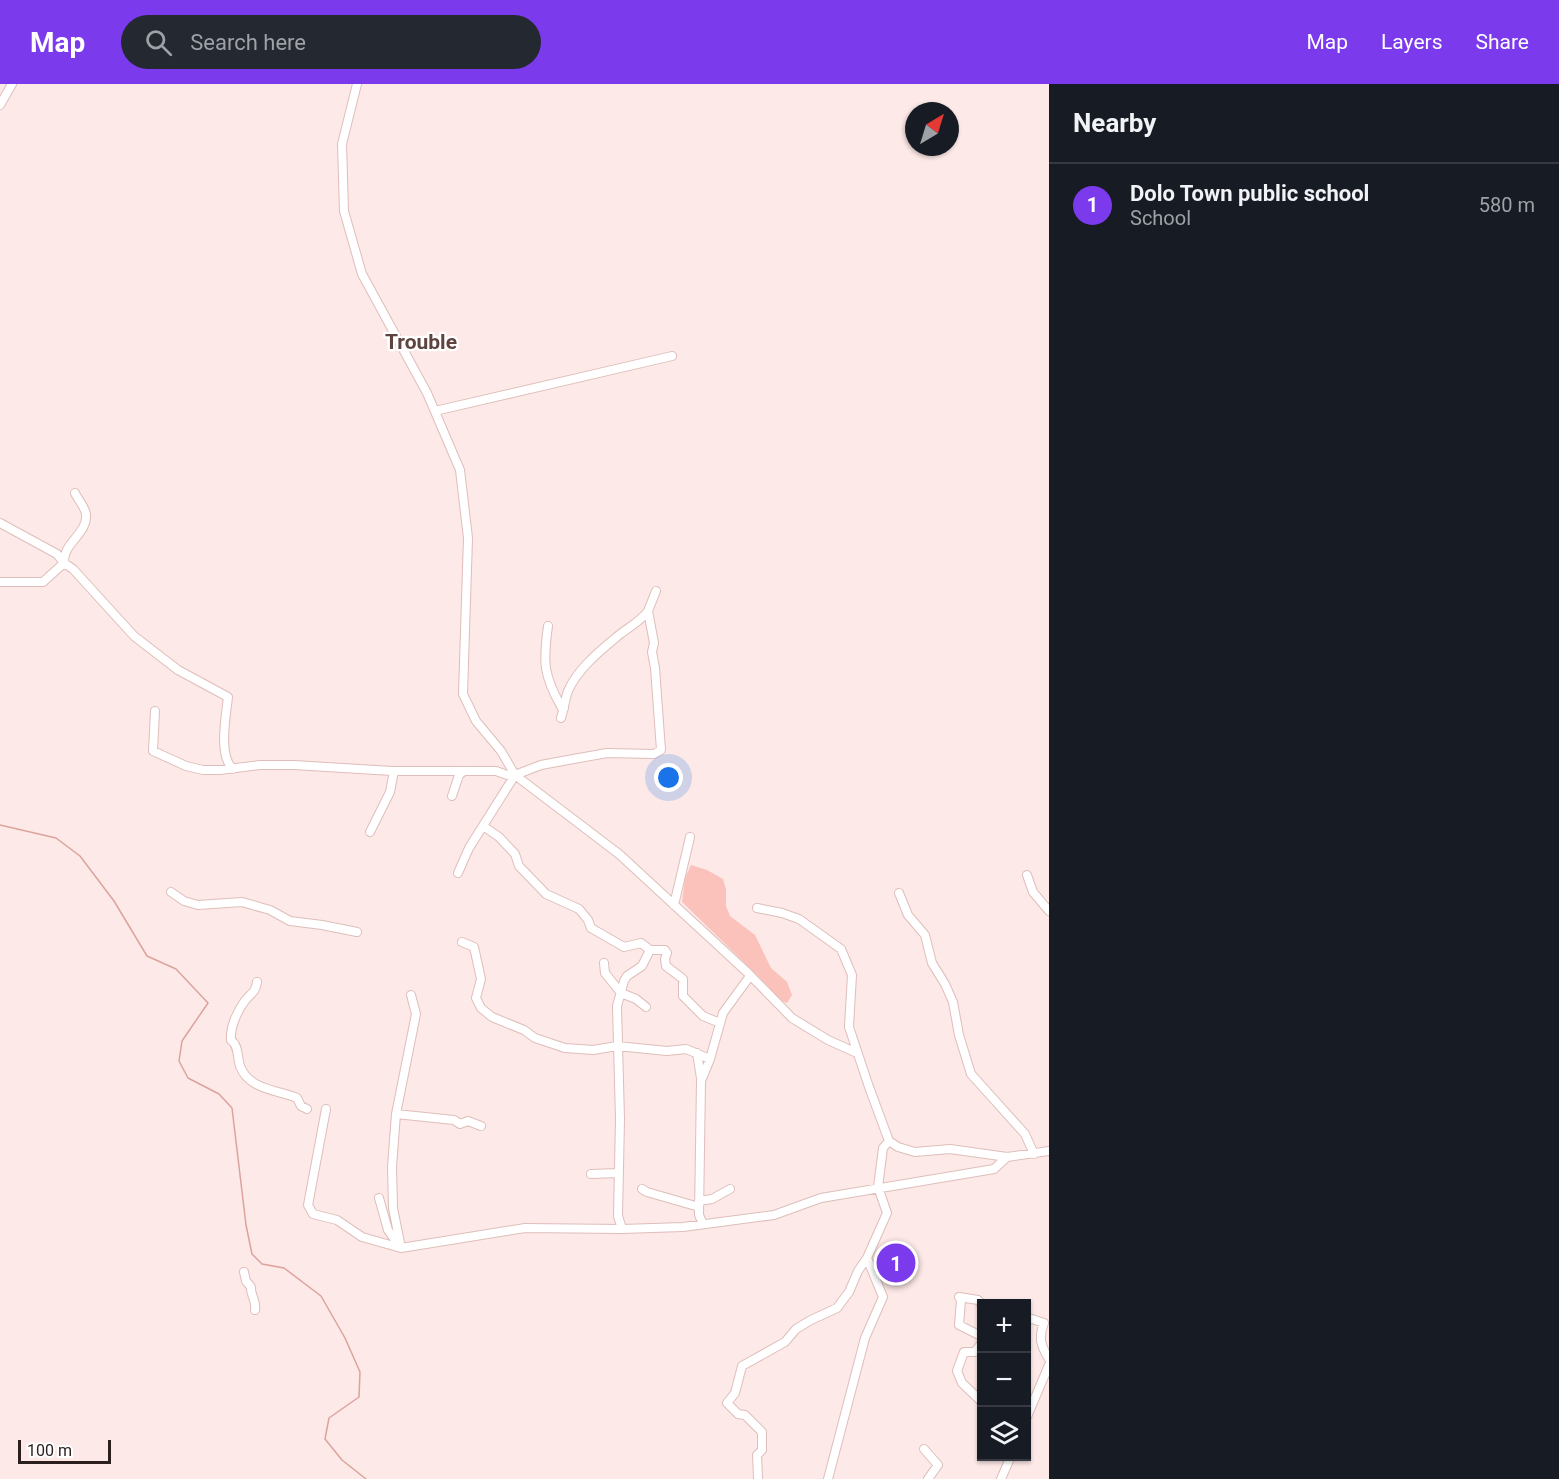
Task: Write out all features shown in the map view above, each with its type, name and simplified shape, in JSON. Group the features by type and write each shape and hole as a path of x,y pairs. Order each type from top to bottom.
{"street":[{"path":"0,105 12,84"},
{"path":"357,84 342,144 344,211 362,274 427,393 460,470 468,538 463,694 476,721 501,751 514,776"},
{"path":"435,411 672,356"},
{"path":"1,582 43,582 64,563 70,544 75,541 86,520 87,513 75,493"},
{"path":"0,523 57,554 134,636 178,670 228,698 224,748 228,765 233,769"},
{"path":"561,718 568,691 586,666 629,626 643,618 656,591"},
{"path":"458,873 469,848 514,776 541,765 568,760 608,753 654,754 661,750 656,668 652,652 654,643 648,611"},
{"path":"548,626 543,656 545,670 555,696 564,708"},
{"path":"155,711 153,751 186,766 203,770 260,765 294,765 394,771 495,771 514,776 619,854 792,1018 828,1040 857,1053"},
{"path":"370,831 390,792 394,771"},
{"path":"452,796 459,775 464,771"},
{"path":"483,825 500,837 515,854 519,866 546,894 579,909 591,928 624,946 641,943 650,950 665,950 667,953 666,966 683,979 683,996 703,1016 720,1023"},
{"path":"674,905 690,837"},
{"path":"1027,875 1033,891 1049,911"},
{"path":"171,892 184,901 198,905 242,902 270,910 290,921 357,932"},
{"path":"899,893 908,915 925,935 932,963 953,1002 959,1035 971,1074 1025,1134 1034,1154"},
{"path":"757,908 799,919 841,949 852,975 849,1027 889,1140 898,1147 915,1152 950,1149 1008,1157 1049,1151"},
{"path":"462,942 474,947 481,979 476,998 481,1008 492,1017 524,1030 535,1038 565,1048 593,1050 618,1046 667,1051 686,1049 710,1059"},
{"path":"622,1229 618,1216 617,1006 624,981 627,976 642,966 650,950"},
{"path":"604,963 605,973 621,993 636,999 646,1007"},
{"path":"701,1081 723,1013 750,976"},
{"path":"257,982 255,992 243,1003 231,1029 231,1040 235,1043 240,1067 260,1088 297,1098 301,1106 307,1109"},
{"path":"401,1248 393,1208 392,1167 396,1114 416,1014 411,995"},
{"path":"697,1053 701,1081 699,1215 703,1224"},
{"path":"326,1109 308,1205 313,1214 337,1220 362,1237 401,1248 525,1228 683,1227 774,1215 821,1198 994,1169 1008,1157"},
{"path":"396,1114 454,1120 460,1124 468,1121 481,1126"},
{"path":"758,1478 757,1455 762,1450 762,1432 745,1415 738,1414 726,1403 735,1393 742,1366 785,1342 796,1329 804,1324 837,1308 849,1292 887,1213 878,1187 883,1148 889,1140"},
{"path":"591,1173 619,1173"},
{"path":"642,1189 646,1192 699,1204 723,1195 730,1188"},
{"path":"378,1198 387,1230 401,1248"},
{"path":"828,1479 865,1338 883,1297 867,1258"},
{"path":"244,1272 256,1304 255,1310"},
{"path":"977,1300 959,1297 961,1300 959,1325 977,1334"},
{"path":"1031,1319 1044,1323 1039,1336 1049,1359"},
{"path":"977,1349 975,1352 964,1352 957,1371 962,1383 977,1397"},
{"path":"1031,1400 1049,1365"},
{"path":"924,1449 938,1465 928,1479"},
{"path":"1001,1479 1009,1461"}],"shaded area":[{"path":"691,865 707,870 723,879 726,889 726,906 730,916 755,935 771,968 787,982 792,995 787,1003 779,1000 760,978 682,902 685,878"}],"waterway":[{"path":"0,825 56,838 80,856 114,901 147,956 176,969 208,1003 182,1041 179,1061 188,1078 219,1094 232,1108 246,1225 252,1254 262,1264 284,1268 321,1296 345,1338 360,1372 359,1397 329,1418 325,1439 342,1460 366,1479"}],"place":[{"name":"Dolo Town public school","path":"896,1263"}],"district":[{"name":"Trouble","path":"421,342"}]}
